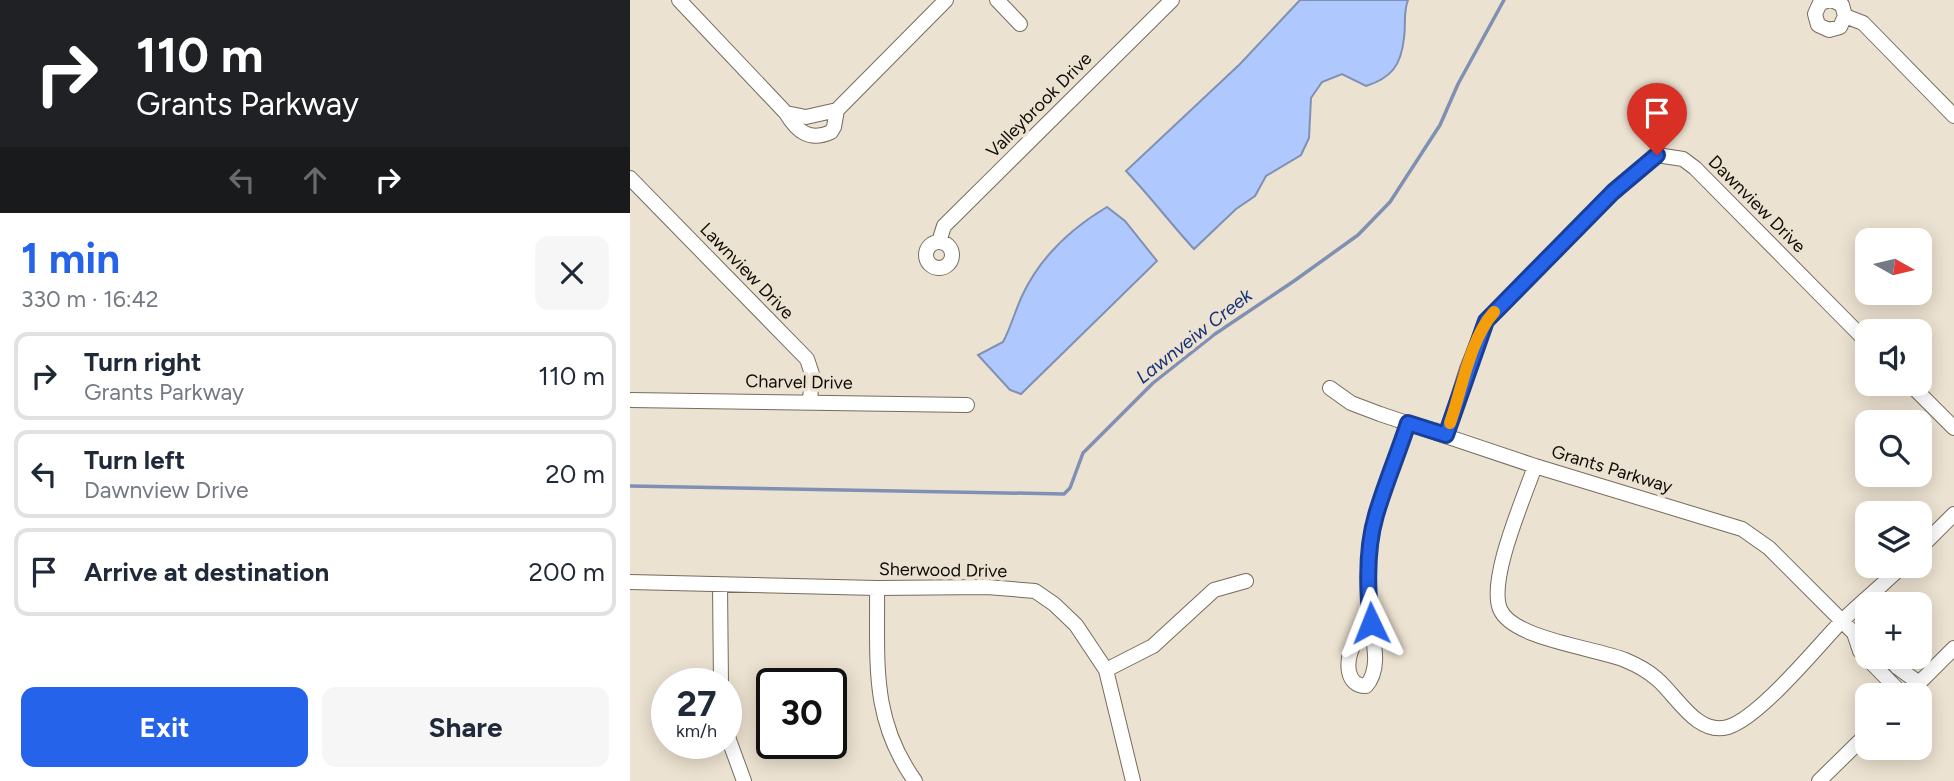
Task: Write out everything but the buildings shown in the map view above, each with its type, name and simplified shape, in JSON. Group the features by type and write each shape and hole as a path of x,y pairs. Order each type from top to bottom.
{"street":[{"path":"679,0 786,113 798,130 813,137 831,132 837,110"},
{"path":"786,113 806,117 837,110 946,0"},
{"path":"996,0 1020,24"},
{"name":"Valleybrook Drive","path":"939,242 944,226 1172,0"},
{"path":"1831,0 1842,5 1845,16 1835,30 1818,25 1815,14 1820,3 1831,0"},
{"path":"1845,16 1863,23 1954,116"},
{"name":"Dawnview Drive","path":"1446,435 1486,321 1613,192 1657,155 1683,159 1695,168 1855,330"},
{"name":"Lawnview Drive","path":"630,178 807,359 813,374 810,401"},
{"name":"Grants Parkway","path":"1330,388 1358,406 1535,466 1742,529 1769,548 1855,631"},
{"path":"1922,396 1954,428"},
{"name":"Charvel Drive","path":"630,400 967,405"},
{"path":"1371,623 1369,571 1372,534 1408,423"},
{"path":"1535,466 1498,576 1498,600 1506,618 1525,629 1625,660 1645,670 1659,681 1685,711 1711,727 1724,728 1750,717 1842,621 1889,578"},
{"path":"1932,536 1954,514"},
{"path":"1106,670 1153,646 1214,590 1246,581"},
{"name":"Sherwood Drive","path":"630,582 877,588 987,587 1035,591 1054,604 1076,625 1106,670 1133,781"},
{"path":"720,585 721,668"},
{"path":"877,588 878,691 891,740 915,781"},
{"path":"1900,669 1919,682 1954,648"},
{"name":"Grants Parkway","path":"1878,669 1893,683"},
{"path":"1819,781 1855,746"},
{"path":"736,759 744,781"}],"water":[{"path":"1300,0 1408,0 1400,56 1388,75 1366,86 1342,74 1322,82 1311,98 1309,138 1301,155 1266,176 1255,196 1236,209 1194,249 1126,171 1240,64"},
{"path":"1107,207 1125,221 1157,261 1021,394 1010,390 978,355 1003,342 1029,282 1057,245"}],"waterway":[{"name":"Lawnveiw Creek","path":"630,486 1064,494 1070,488 1083,453 1153,383 1215,334 1358,235 1390,202 1440,125 1458,84 1504,0"}],"slow traffic":[{"path":"1450,423 1479,336 1494,312"}],"route":[{"path":"1371,623 1369,571 1372,534 1408,423 1446,435 1486,321 1613,192 1657,155"}]}
